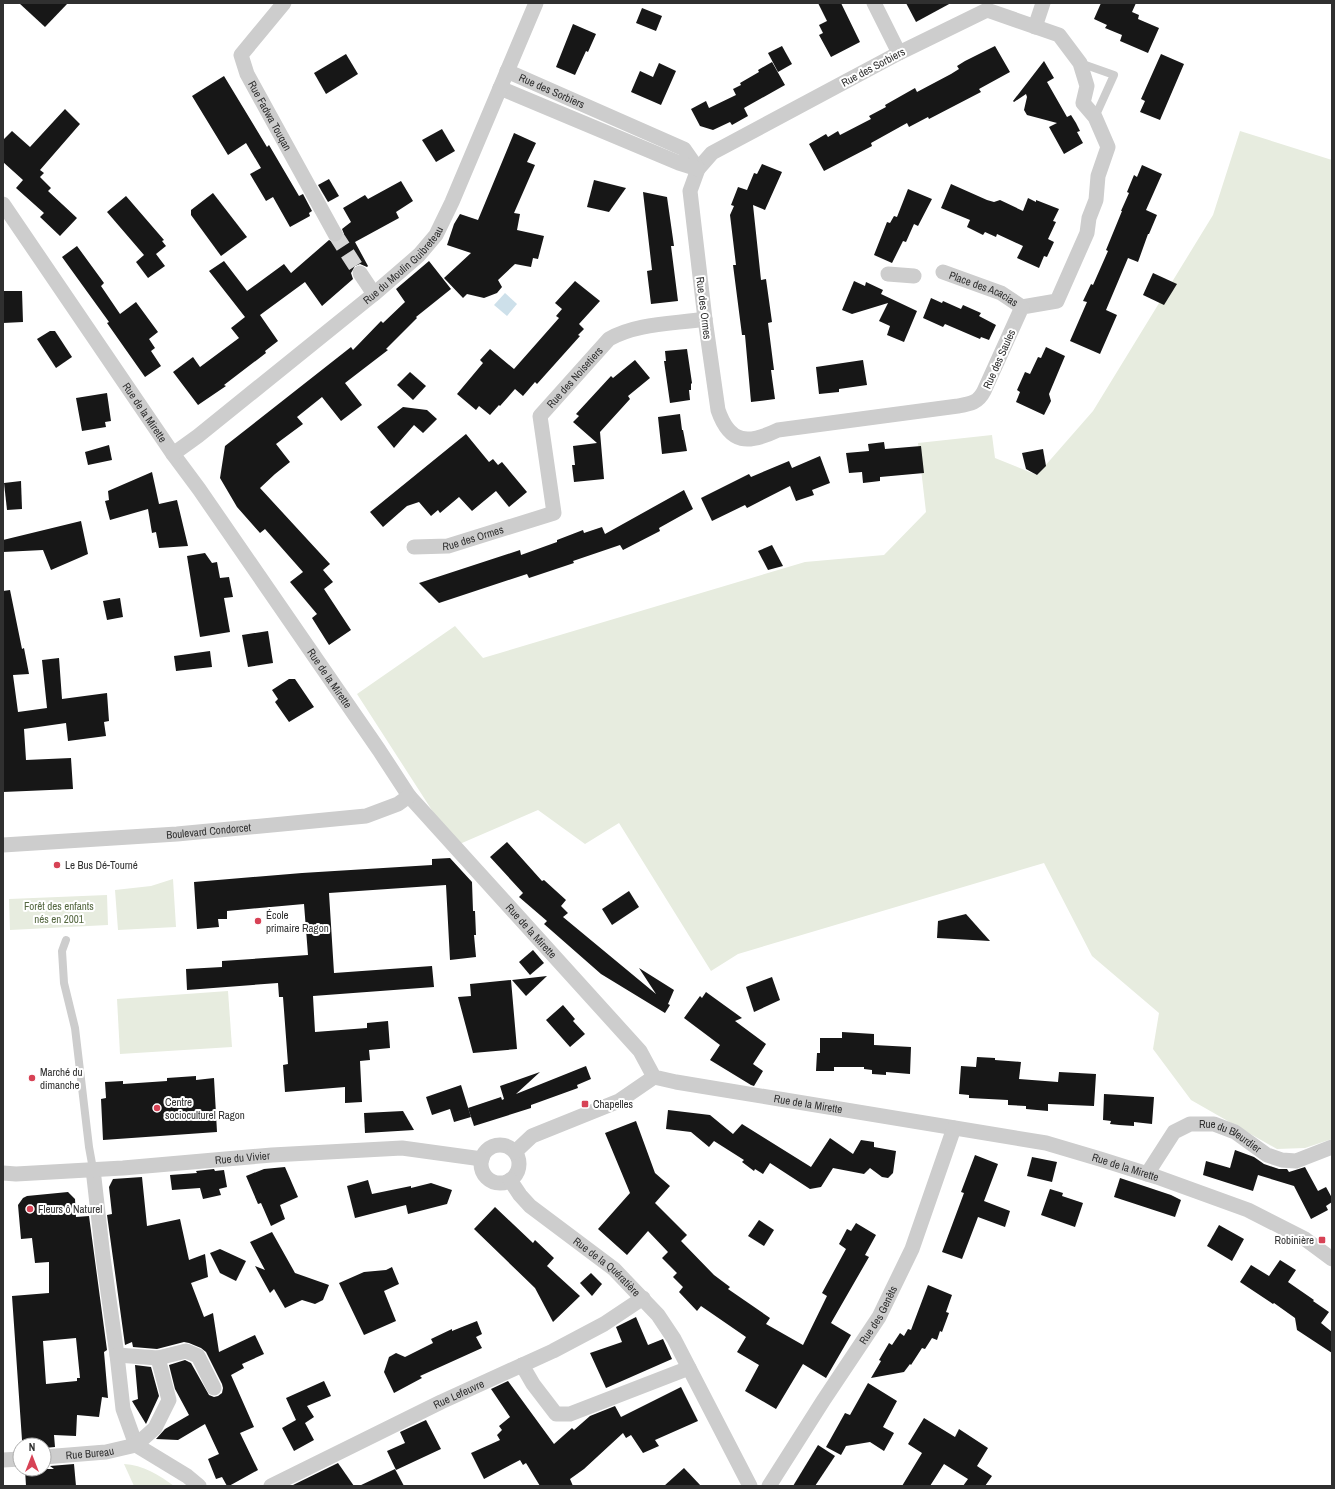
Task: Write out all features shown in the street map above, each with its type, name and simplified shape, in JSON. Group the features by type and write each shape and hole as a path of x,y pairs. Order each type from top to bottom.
{"street":[{"name":"Rue Fadwa Touqan","path":"284,3 241,54 247,74 335,234"},
{"name":"Rue du Moulin Guibreteau","path":"173,454 198,436 374,294 419,255 436,235 452,202 536,3"},
{"path":"874,3 899,53"},
{"path":"1035,26 1043,3"},
{"name":"Rue des Sorbiers","path":"698,168 712,153 899,53 987,10 1059,35 1080,63"},
{"path":"1022,307 1057,301 1086,234 1089,218 1096,200 1098,176 1108,147 1095,117 1083,103 1087,86 1080,63"},
{"name":"Rue des Sorbiers","path":"507,72 684,149 698,168"},
{"name":"Rue des Sorbiers","path":"500,88 679,163 698,168"},
{"name":"Rue des Ormes","path":"698,168 690,191 705,319 718,410 728,431 742,439"},
{"name":"Rue de la Mirette","path":"3,204 173,454 199,489 380,750 409,796 640,1051 654,1077 676,1082 1046,1143 1147,1174 1248,1210 1305,1239 1332,1259"},
{"name":"Place des Acacias","path":"943,272 1002,293 1022,307"},
{"path":"360,273 374,294"},
{"path":"888,274 914,276"},
{"name":"Rue des Saules","path":"742,439 757,439 778,430 958,406 976,402 984,392 1022,307"},
{"name":"Rue des Noisetiers","path":"554,513 540,416 609,339 618,334 634,329 705,319"},
{"name":"Rue des Ormes","path":"414,547 448,546 554,513"},
{"name":"Boulevard Condorcet","path":"3,845 177,834 366,816 398,804 409,796"},
{"path":"515,1152 532,1136 619,1102 654,1077"},
{"name":"Rue du Bleurdier","path":"1147,1174 1174,1132 1190,1124 1214,1124 1235,1132 1267,1155 1282,1160 1296,1161 1332,1147"},
{"name":"Rue des Genêts","path":"769,1486 823,1400 879,1317 912,1249 954,1128"},
{"path":"499,1145 510,1148 515,1152 518,1157 518,1170 510,1180 498,1182 492,1180 483,1172 482,1159 488,1150 499,1145"},
{"name":"Rue du Vivier","path":"3,1173 93,1169 272,1155 402,1148 482,1159"},
{"path":"93,1169 123,1409 136,1445 188,1476 199,1486"},
{"name":"Rue de la Quératière","path":"510,1180 520,1195 530,1206 614,1269 643,1298 667,1326 750,1486"},
{"name":"Rue Lefeuvre","path":"271,1486 441,1402 553,1351 643,1298"},
{"path":"117,1355 158,1358 186,1351 198,1356 214,1388"},
{"path":"136,1445 155,1428 169,1400 158,1358"},
{"path":"522,1365 533,1384 556,1414 570,1414 689,1368"},
{"name":"Rue Bureau","path":"52,1456 106,1452 136,1445"}],"lane":[{"path":"1080,63 1114,76 1095,117"},
{"path":"66,940 62,951 64,983 75,1028 93,1169"}],"green space":[{"path":"1240,131 1332,160 1332,1139 1305,1148 1277,1149 1191,1100 1153,1049 1159,1013 1092,956 1044,863 738,954 711,971 619,823 585,844 538,810 455,846 357,694 455,626 483,658 805,562 884,555 926,512 918,443 992,435 995,458 1037,475 1093,411 1213,215"},
{"path":"173,879 176,927 118,930 115,890 151,886"},
{"name":"Forêt des enfants nés en 2001","path":"107,895 108,925 10,930 9,899"},
{"path":"228,991 232,1047 120,1054 117,999"},
{"path":"124,1464 144,1468 163,1478 174,1486 134,1486"}],"water":[{"path":"505,293 517,304 507,316 494,305"}],"building":[{"path":"19,3 68,3 45,27"},
{"path":"818,3 841,3 860,42 831,57 819,35 823,33 819,25 827,21"},
{"path":"906,3 951,3 916,22"},
{"path":"1101,3 1136,3 1132,12 1139,15 1138,19 1159,28 1148,53 1120,41 1122,35 1105,28 1107,25 1094,19"},
{"path":"642,8 662,16 656,31 636,23"},
{"path":"573,24 596,34 575,75 556,67"},
{"path":"782,46 792,64 778,72 768,53"},
{"path":"995,46 1010,72 979,89 981,92 929,119 928,117 909,127 907,123 871,143 872,146 824,171 809,144 826,134 828,137 838,131 840,135 871,119 869,116 886,107 885,105 915,88 917,92 951,74 959,69 957,66"},
{"path":"346,54 358,74 326,94 314,73"},
{"path":"1161,54 1184,64 1160,120 1140,112 1145,101 1141,99"},
{"path":"1044,61 1054,78 1047,82 1067,117 1071,115 1076,123 1080,131 1077,132 1083,143 1064,154 1049,127 1057,123 1027,115 1024,110 1027,97 1026,94 1014,102 1013,101"},
{"path":"772,62 785,85 744,108 748,116 732,125 730,122 713,130 700,126 691,109 706,101 709,108 736,95 733,89 759,72 758,70"},
{"path":"659,63 676,71 661,105 631,92 640,71 653,77"},
{"path":"224,76 267,147 269,145 299,196 303,194 312,211 309,213 310,216 290,227 273,197 266,201 250,174 261,168 246,143 228,155 192,96"},
{"path":"65,109 80,124 40,170 44,173 40,177 51,188 48,191 77,218 60,236 40,217 44,213 16,188 23,180 3,162 3,140 12,131 30,147"},
{"path":"442,129 455,151 436,162 422,140"},
{"path":"514,133 536,143 527,162 535,165 514,213 520,214 517,230 544,236 538,259 533,258 531,267 515,264 498,280 502,287 497,293 484,298 467,294 463,298 444,278 471,253 447,245 454,224 460,214 478,220"},
{"path":"762,164 782,172 765,210 753,205 761,280 766,279 772,322 768,323 774,370 771,370 775,399 751,402 745,335 742,335 733,265 736,265 730,215 734,206 731,205 738,187 747,190 754,173 757,174"},
{"path":"1142,165 1162,174 1146,210 1157,215 1148,234 1138,262 1128,258 1106,310 1117,315 1100,354 1070,341 1087,302 1083,301 1091,284 1093,285 1108,251 1106,250 1129,193 1127,192 1134,175 1137,177"},
{"path":"329,179 339,196 328,202 318,185"},
{"path":"594,180 626,188 609,212 587,207"},
{"path":"401,181 413,201 396,212 399,218 355,242 368,266 367,267 360,264 355,266 351,273 353,279 322,306 305,282 260,315 278,341 265,351 266,353 224,385 226,386 198,405 173,372 193,357 200,367 239,338 231,328 245,317 209,271 224,261 247,291 284,264 291,273 329,240 335,243 342,239 344,234 342,229 351,222 343,208 365,195 368,199"},
{"path":"951,184 987,200 994,202 1000,200 1023,211 1028,198 1059,209 1053,221 1056,222 1048,239 1054,242 1047,257 1044,256 1039,268 1017,258 1023,246 997,234 996,237 985,232 983,235 967,227 970,220 941,208"},
{"path":"908,189 932,199 918,226 914,224 906,242 903,241 892,263 874,255 887,222 890,223 894,216 897,217"},
{"path":"643,192 667,197 674,246 671,246 678,301 651,304 647,271 652,270"},
{"path":"213,193 247,237 221,256 191,215 191,210"},
{"path":"126,196 164,240 162,241 166,246 156,254 165,266 148,278 136,262 144,255 107,212"},
{"path":"77,246 104,283 101,286 120,314 136,302 158,332 149,339 155,348 151,351 161,366 145,377 107,323 109,322 62,257"},
{"path":"429,261 451,289 416,317 417,318 386,349 388,350 345,383 362,405 341,421 322,397 297,417 303,424 276,444 290,462 260,488 330,564 323,570 333,582 324,589 351,630 329,645 312,618 317,614 290,582 303,572 265,529 260,533 237,507 220,478 225,446 351,347 353,350 381,321 383,323 405,302 396,289"},
{"path":"1153,273 1177,284 1164,305 1143,295"},
{"path":"575,281 600,301 579,324 584,329 578,335 580,336 537,384 535,382 523,396 515,389 490,415 479,406 476,410 457,394 483,363 480,360 490,349 514,369 559,318 556,316 562,309 555,303"},
{"path":"854,281 865,286 866,282 883,290 881,294 917,311 904,342 887,335 890,326 879,321 888,303 852,314 842,310"},
{"path":"3,291 22,291 23,322 3,323"},
{"path":"931,298 942,303 943,301 961,309 963,305 981,313 979,316 996,325 989,340 981,337 980,339 945,324 943,327 923,318"},
{"path":"50,331 55,331 72,357 56,368 37,339"},
{"path":"1046,347 1065,356 1049,394 1051,401 1044,415 1016,402 1020,392 1017,390 1025,372 1030,374 1038,357 1041,358"},
{"path":"687,349 692,383 691,390 689,390 690,400 670,403 664,361 666,361 665,351"},
{"path":"635,360 650,378 628,396 630,399 600,432 604,479 574,482 572,465 575,465 573,446 597,443 573,422 579,416 576,414 611,376 613,378"},
{"path":"863,360 867,385 839,389 839,392 819,394 816,367"},
{"path":"410,372 426,386 413,400 397,385"},
{"path":"107,393 111,421 105,422 106,427 82,431 76,398"},
{"path":"403,407 427,410 437,419 423,433 414,425 394,448 377,427"},
{"path":"680,414 687,451 662,454 658,417"},
{"path":"466,434 489,462 493,459 498,465 502,462 527,492 509,507 496,491 472,511 459,497 440,513 438,510 431,516 419,502 407,506 383,527 370,512"},
{"path":"884,442 885,449 921,446 924,473 880,477 880,481 863,483 862,472 849,473 846,453 869,451 868,444"},
{"path":"109,445 112,460 88,465 85,452"},
{"path":"1043,449 1046,466 1037,475 1026,469 1022,453"},
{"path":"820,456 830,483 812,490 814,495 796,501 790,486 747,508 745,505 712,521 701,498 749,474 751,477 789,461 792,468"},
{"path":"152,472 159,504 177,500 188,546 159,548 156,532 152,533 148,509 110,520 105,501 109,500 108,491"},
{"path":"21,481 22,509 7,510 4,483"},
{"path":"684,490 693,509 659,528 660,531 623,550 620,545 573,561 574,563 529,578 527,574 439,603 419,583 520,550 521,555 557,542 557,540 583,530 584,533 602,527 605,534"},
{"path":"81,521 88,554 51,570 43,550 3,552 3,540"},
{"path":"772,545 783,566 768,570 758,551"},
{"path":"205,553 212,563 217,562 220,578 229,577 233,597 224,598 230,632 200,637 187,556"},
{"path":"10,590 22,649 24,648 29,674 13,675 18,712 47,708 42,660 59,658 62,699 107,693 109,721 104,722 106,736 68,741 66,723 24,729 26,760 71,758 73,789 3,792 3,591"},
{"path":"120,598 123,617 107,620 103,601"},
{"path":"268,631 273,663 248,667 242,635"},
{"path":"210,651 212,667 176,671 174,656"},
{"path":"289,679 295,679 314,707 289,722 275,702 278,699 272,690"},
{"path":"507,842 542,881 544,880 566,900 561,906 568,913 563,917 656,994 639,968 674,990 668,1004 670,1005 665,1013 601,974 544,924 547,921 519,897 523,893 490,857"},
{"path":"450,858 472,882 473,911 475,911 476,935 474,935 476,957 450,960 446,885 329,893 334,973 432,966 434,987 313,996 315,1032 367,1028 367,1023 388,1021 390,1048 369,1050 370,1060 360,1061 362,1102 345,1103 345,1087 285,1092 283,1065 288,1064 283,997 279,997 278,983 187,990 186,969 222,967 222,961 308,955 304,904 227,911 227,919 218,919 219,927 197,929 194,882 302,873 432,865 432,859"},
{"path":"629,891 639,907 612,925 602,909"},
{"path":"966,914 990,941 937,938 938,921"},
{"path":"533,950 544,963 530,975 519,962"},
{"path":"547,976 526,996 512,980"},
{"path":"772,977 780,1000 754,1012 746,987"},
{"path":"511,980 517,1049 473,1053 458,997 471,996 470,984"},
{"path":"706,992 742,1018 735,1021 766,1044 753,1064 763,1071 754,1086 710,1060 720,1045 684,1018 700,996 702,998"},
{"path":"563,1005 575,1019 573,1021 585,1034 570,1047 546,1020"},
{"path":"842,1032 874,1034 874,1045 911,1047 910,1074 886,1072 886,1075 872,1074 872,1070 864,1069 864,1067 834,1067 834,1071 816,1071 817,1053 820,1053 820,1038 842,1038"},
{"path":"977,1057 1021,1062 1019,1079 1058,1082 1059,1072 1096,1074 1094,1106 1048,1104 1048,1111 1026,1109 1026,1106 1008,1105 1008,1100 969,1098 969,1095 959,1094 961,1066 976,1067"},
{"path":"586,1066 591,1079 577,1085 578,1088 531,1105 531,1108 474,1126 468,1108 501,1097 502,1100 504,1099 500,1086 540,1072 516,1094"},
{"name":"Centre socioculturel Ragon","path":"196,1076 196,1080 214,1078 217,1132 103,1140 101,1099 106,1098 105,1082 123,1081 123,1084 167,1081 167,1078"},
{"path":"461,1085 471,1117 454,1122 450,1109 432,1115 426,1097"},
{"path":"1104,1094 1154,1097 1152,1124 1134,1122 1134,1126 1119,1125 1110,1124 1111,1121 1103,1120"},
{"path":"668,1110 710,1115 733,1134 742,1124 811,1167 830,1138 853,1154 861,1140 874,1142 874,1147 896,1151 893,1173 888,1178 882,1177 870,1168 864,1174 833,1168 821,1187 810,1189 770,1163 763,1174 755,1169 754,1171 742,1162 744,1160 714,1141 709,1147 691,1132 666,1129"},
{"path":"403,1111 414,1130 365,1133 364,1113"},
{"path":"636,1121 655,1173 670,1186 655,1203 687,1235 681,1241 714,1275 730,1287 728,1289 770,1318 766,1324 803,1345 827,1296 822,1293 846,1249 839,1244 847,1229 851,1231 856,1223 876,1235 865,1255 869,1257 831,1323 851,1335 826,1378 803,1364 776,1409 745,1391 759,1365 737,1352 746,1337 701,1306 697,1311 679,1292 683,1287 673,1277 677,1273 662,1258 668,1252 648,1231 627,1255 598,1229 630,1193 605,1133"},
{"path":"1235,1150 1254,1157 1264,1164 1279,1169 1287,1169 1289,1172 1305,1167 1318,1191 1326,1187 1332,1198 1332,1202 1326,1206 1328,1210 1311,1219 1294,1186 1258,1175 1253,1191 1203,1175 1206,1161 1230,1168"},
{"path":"975,1155 998,1164 984,1201 1010,1211 1005,1227 978,1217 962,1259 942,1252 964,1193 961,1192"},
{"path":"1032,1157 1057,1162 1052,1182 1027,1176"},
{"path":"285,1167 298,1197 280,1205 285,1219 271,1226 261,1203 258,1204 246,1176 264,1169"},
{"path":"214,1169 215,1171 224,1170 227,1187 219,1189 221,1195 203,1199 200,1188 172,1190 170,1175 197,1173 196,1171"},
{"path":"142,1177 147,1226 180,1219 189,1260 205,1254 208,1277 191,1283 204,1317 213,1313 219,1352 255,1335 264,1354 242,1364 244,1368 231,1375 254,1427 240,1433 258,1470 229,1486 227,1486 222,1477 216,1479 208,1459 219,1454 205,1424 178,1440 156,1439 165,1429 189,1415 175,1389 169,1365 185,1360 191,1363 209,1395 214,1397 222,1393 222,1384 206,1352 201,1348 184,1342 157,1349 133,1347 132,1342 125,1345 107,1215 112,1214 109,1187 113,1179"},
{"path":"1120,1178 1171,1195 1181,1200 1175,1217 1114,1197"},
{"path":"368,1180 372,1194 411,1186 411,1188 431,1183 452,1190 447,1204 408,1214 406,1205 355,1218 347,1186"},
{"path":"1050,1189 1063,1193 1062,1196 1083,1203 1075,1227 1041,1215"},
{"path":"68,1192 75,1199 76,1217 89,1216 107,1350 104,1352 108,1398 102,1397 99,1417 77,1415 76,1436 54,1435 55,1447 52,1447 52,1437 22,1437 12,1296 49,1293 49,1262 35,1263 32,1238 21,1239 18,1205 23,1198 27,1196","holes":["76,1338 80,1378 77,1378 77,1381 46,1384 43,1341"]},
{"path":"495,1207 533,1243 535,1240 554,1258 547,1266 580,1296 553,1322 535,1288 474,1229"},
{"path":"759,1220 774,1230 764,1246 748,1236"},
{"path":"1219,1225 1244,1239 1232,1261 1207,1246"},
{"path":"272,1232 295,1273 329,1285 323,1300 315,1304 302,1300 285,1308 274,1289 270,1293 255,1266 265,1270 250,1242"},
{"path":"220,1249 246,1261 236,1281 220,1273 210,1253"},
{"path":"1280,1260 1296,1270 1288,1282 1329,1312 1321,1323 1332,1332 1332,1353 1297,1330 1295,1318 1240,1282 1251,1265 1269,1276"},
{"path":"392,1267 399,1284 384,1291 396,1321 364,1335 339,1283 364,1272 386,1270"},
{"path":"591,1273 602,1284 592,1296 580,1283"},
{"path":"928,1285 952,1295 946,1312 949,1313 942,1332 940,1331 937,1340 932,1338 925,1349 922,1348 911,1365 910,1364 904,1372 871,1378 889,1343 892,1345 900,1333 904,1336 908,1329 911,1330"},
{"path":"636,1317 648,1345 663,1339 672,1359 606,1388 590,1353 622,1342 616,1327"},
{"path":"477,1321 482,1334 476,1337 482,1348 420,1376 422,1378 394,1393 384,1372 389,1357 396,1353 405,1357 433,1343 431,1339 452,1329 452,1331"},
{"path":"135,1365 151,1367 159,1396 146,1424 132,1401 138,1399"},
{"path":"324,1381 331,1396 307,1406 314,1417 305,1423 314,1440 294,1451 282,1428 296,1420 286,1398"},
{"path":"508,1381 554,1444 572,1428 574,1430 590,1416 615,1406 621,1417 681,1387 698,1421 655,1440 659,1446 643,1453 631,1435 626,1438 623,1433 584,1469 570,1479 573,1486 540,1486 526,1463 523,1465 520,1460 484,1479 471,1453 500,1440 497,1435 502,1430 499,1426 510,1417 491,1389"},
{"path":"868,1383 897,1401 883,1427 894,1433 884,1451 870,1442 846,1446 841,1455 826,1447 845,1413 850,1415"},
{"path":"924,1418 955,1437 959,1429 988,1448 977,1466 992,1476 985,1486 963,1486 968,1479 944,1464 930,1486 902,1486 922,1453 908,1444"},
{"path":"426,1420 441,1449 396,1470 387,1451 405,1443 400,1432"},
{"path":"818,1445 835,1456 815,1486 793,1486"},
{"path":"338,1463 354,1486 291,1486"},
{"path":"74,1464 76,1486 26,1486 25,1477 52,1477 52,1469 54,1469 52,1466"},
{"path":"684,1468 701,1486 664,1486"},
{"path":"395,1469 404,1486 359,1486"}],"tunnel":[{"path":"335,234 360,273"}],"place":[{"name":"Le Bus Dé-Tourné","path":"57,865"},
{"name":"École primaire Ragon","path":"258,921"},
{"name":"Marché du dimanche","path":"32,1078"},
{"name":"Chapelles","path":"585,1104"},
{"name":"Centre socioculturel Ragon","path":"157,1108"},
{"name":"Fleurs ô Naturel","path":"30,1209"},
{"name":"Robinière","path":"1322,1240"}]}
